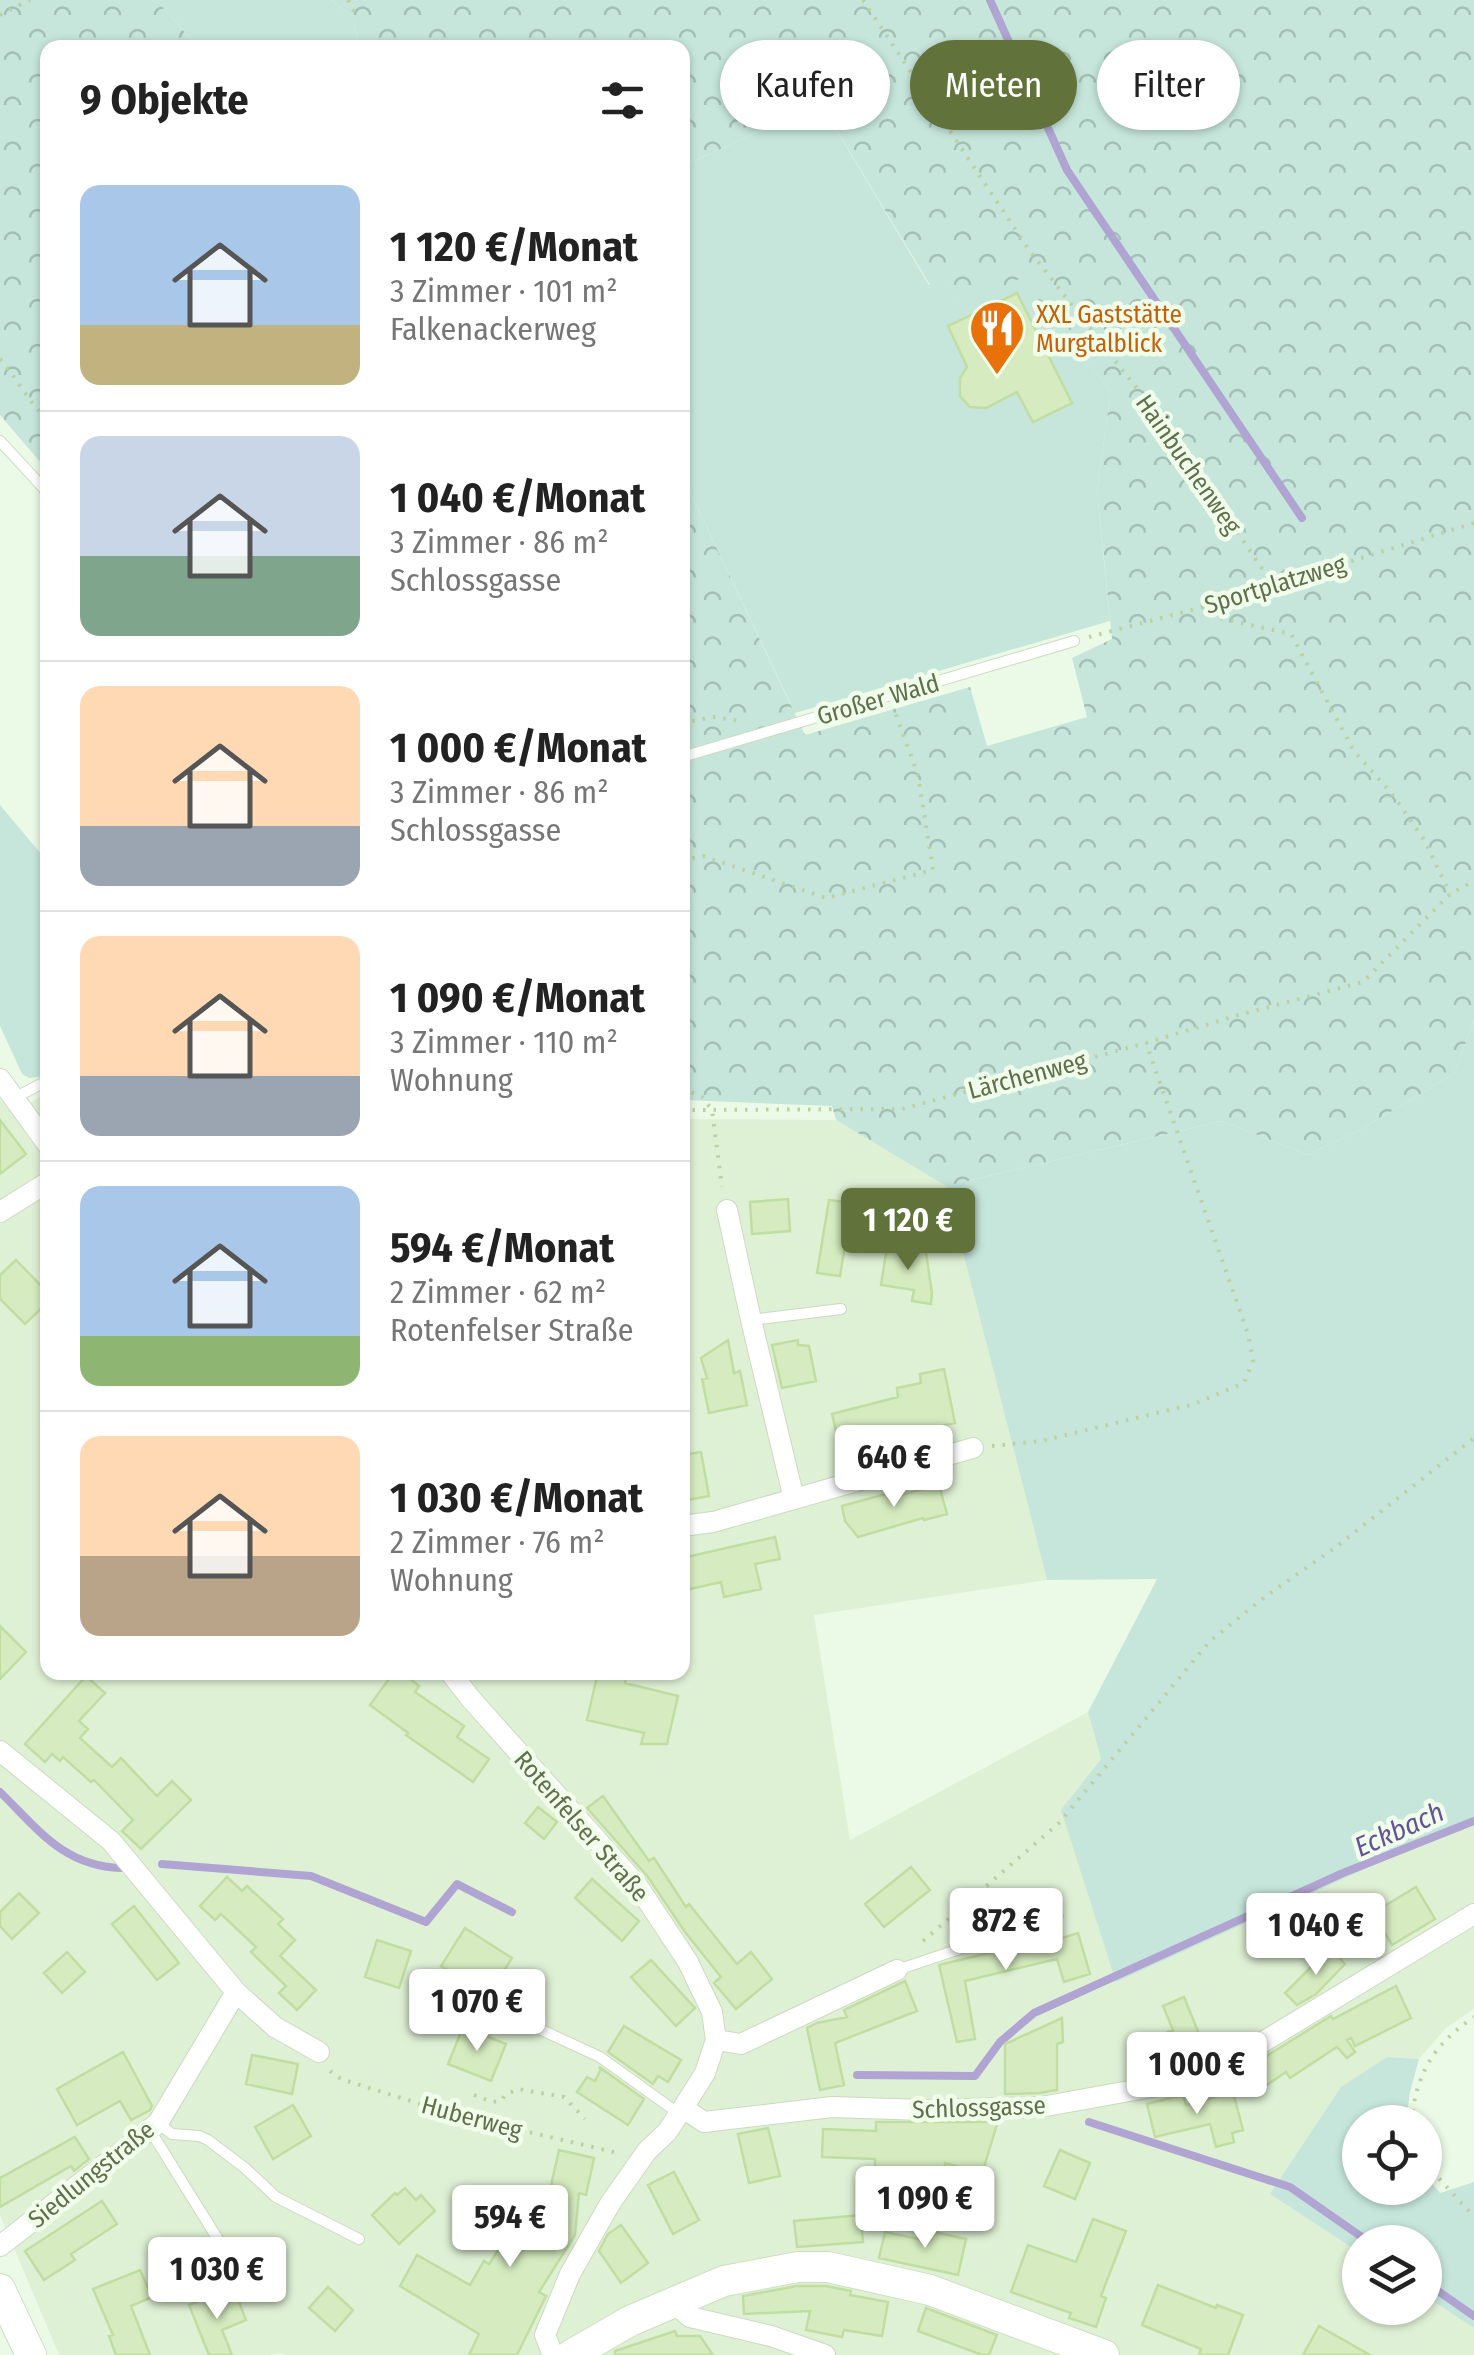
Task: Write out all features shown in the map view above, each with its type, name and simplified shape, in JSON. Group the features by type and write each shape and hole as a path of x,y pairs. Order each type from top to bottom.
{"main road":[{"path":"571,2355 630,2321 724,2281 798,2268 828,2267 930,2290 1104,2355"},
{"path":"0,2288 31,2355"}],"street":[{"path":"0,1079 40,1134"},
{"path":"0,1212 40,1187"},
{"path":"728,1210 794,1499"},
{"path":"690,1525 713,1522 973,1448"},
{"name":"Rotenfelser Straße","path":"456,1680 638,1885 688,1962 712,2012 716,2040"},
{"path":"0,1751 111,1841 236,1992 275,2027 320,2052"},
{"name":"Schlossgasse","path":"681,2111 704,2122 832,2107 1041,2108 1157,2086 1248,2050 1474,1914"},
{"path":"554,2355 545,2335 570,2274 610,2202 666,2132 705,2073 716,2040 741,2044 897,1970"},
{"name":"Siedlungstraße","path":"0,2246 154,2126 236,1992"},
{"path":"674,2303 690,2317 771,2336 825,2355"}],"lane":[{"path":"0,440 40,484"},
{"name":"Großer Wald","path":"690,754 1074,641"},
{"path":"14,1098 40,1085"},
{"path":"751,1320 841,1309"},
{"path":"897,1970 1058,1916"},
{"path":"507,2014 600,2056 681,2111"},
{"path":"154,2126 172,2134 208,2140 276,2197 359,2239"},
{"path":"154,2126 250,2291"}],"path":[{"path":"0,15 30,0"},
{"path":"348,0 358,18"},
{"name":"Hainbuchenweg","path":"863,0 1030,250 1169,430 1273,586"},
{"path":"0,359 40,413"},
{"name":"Sportplatzweg","path":"1074,641 1203,607 1474,523"},
{"path":"1203,607 1219,618 1291,634 1354,751 1392,794 1425,841 1450,894 1474,882"},
{"path":"690,859 704,856 826,898 933,870 918,775 890,696"},
{"path":"690,722 713,717 781,726"},
{"name":"Lärchenweg","path":"690,1110 902,1109 1362,982 1450,894"},
{"path":"973,1448 1041,1441 1194,1404 1244,1382 1253,1361 1248,1334 1146,1043"},
{"path":"690,1092 702,1097 712,1110 718,1167"},
{"path":"897,1970 904,1958 1059,1823 1210,1642 1474,1438"},
{"path":"1414,2105 1428,2061 1474,2017"},
{"name":"Huberweg","path":"320,2052 318,2062 341,2079 452,2114 629,2155 639,2162"},
{"path":"474,2095 501,2101 518,2089 564,2097 585,2118"},
{"path":"1442,2182 1474,2217"}],"shaded area":[{"path":"40,1097 40,1680 690,1680 690,1119 836,1120 946,1186 1047,1580 814,1615 850,1840 1088,1712 1101,1759 1420,1844 1474,1823 1474,2009 1446,2028 1419,2059 1387,2057 1342,2105 1270,2194 1342,2241 1342,2325 1442,2325 1442,2307 1474,2328 1474,2355 59,2355 0,2215 0,1099 12,1113"}],"green space":[{"path":"0,0 156,0 192,40 40,40 40,462 0,415"},
{"path":"156,0 331,0 353,17 358,40 192,40"},
{"path":"331,0 1474,0 1474,1020 1454,1074 1365,1127 1308,1155 1222,1121 946,1186 836,1120 832,1106 690,1100 690,492 805,735 970,687 987,746 1087,717 1072,658 1112,639 1097,491 1111,391 1021,278 960,310 943,278 930,285 837,130 890,130 890,40 720,40 720,130 763,130 690,163 690,40 358,40 353,17"},
{"path":"763,130 837,130 929,285 943,277 960,309 1021,277 1111,391 1097,491 1110,621 795,713 690,492 690,163"},
{"path":"0,805 40,853 40,1077 22,1074 0,1026"},
{"path":"1474,1020 1474,1823 1116,1982 1061,1810 1101,1759 1088,1712 1157,1579 1047,1580 946,1186 1222,1121 1308,1155 1365,1127 1454,1074"},
{"path":"1387,2057 1419,2059 1408,2105 1342,2105 1342,2205 1442,2205 1442,2192 1474,2182 1474,2328 1442,2307 1442,2225 1342,2225 1342,2241 1270,2194 1341,2087"}],"building":[{"path":"1017,293 1072,403 1033,422 1017,392 986,408 970,407 960,396 960,378 967,367 948,326"},
{"path":"0,1120 26,1154 0,1174"},
{"path":"788,1199 790,1231 752,1234 750,1202"},
{"path":"829,1200 852,1203 840,1276 817,1273"},
{"path":"920,1246 925,1246 931,1304 912,1301 914,1290 881,1285 887,1247 919,1252"},
{"path":"16,1260 40,1285 40,1310 25,1324 0,1299 0,1275"},
{"path":"728,1340 734,1373 740,1371 747,1405 709,1413 702,1379 707,1378 701,1358"},
{"path":"798,1340 798,1345 809,1346 816,1381 782,1388 772,1345"},
{"path":"944,1369 955,1423 842,1456 832,1414 898,1397 897,1388 921,1383 920,1374"},
{"path":"701,1452 709,1496 690,1500 690,1454"},
{"path":"939,1485 947,1514 858,1537 845,1521 842,1506 900,1490 901,1495"},
{"path":"775,1537 780,1559 755,1564 761,1589 724,1597 721,1582 690,1589 690,1556"},
{"path":"0,1626 26,1652 0,1679"},
{"path":"82,1680 90,1680 105,1693 79,1721 88,1729 80,1738 112,1767 121,1758 157,1796 172,1781 191,1800 141,1849 122,1831 133,1820 94,1780 91,1782 63,1757 60,1761 52,1754 45,1762 25,1744"},
{"path":"388,1680 412,1680 419,1686 415,1692 464,1726 457,1737 489,1759 473,1782 370,1705"},
{"path":"596,1680 626,1680 625,1683 678,1696 667,1744 641,1744 644,1733 587,1720"},
{"path":"603,1796 649,1861 654,1858 686,1907 689,1904 737,1964 751,1952 772,1979 736,2009 714,1983 721,1977 648,1877 587,1808"},
{"path":"538,1807 557,1822 544,1839 525,1823"},
{"path":"911,1867 930,1890 884,1927 865,1904"},
{"path":"227,1877 242,1891 247,1886 283,1919 278,1924 295,1940 280,1956 316,1990 297,2010 279,1993 286,1986 251,1952 256,1947 221,1914 215,1920 200,1906"},
{"path":"592,1879 639,1921 622,1941 575,1898"},
{"path":"1416,1887 1435,1919 1392,1945 1373,1913"},
{"path":"19,1893 39,1913 12,1939 0,1926 0,1912"},
{"path":"134,1906 179,1963 157,1980 112,1924"},
{"path":"465,1928 512,1958 488,1996 441,1966"},
{"path":"1078,1933 1090,1974 1064,1982 1057,1959 965,1981 975,2039 957,2042 939,1965 1018,1942 1020,1951"},
{"path":"377,1940 411,1951 399,1988 365,1977"},
{"path":"1330,1948 1345,1964 1316,1994 1297,2005 1285,1993"},
{"path":"67,1952 85,1972 62,1993 44,1973"},
{"path":"651,1960 695,2008 676,2026 631,1977"},
{"path":"905,1981 917,2011 835,2043 844,2085 820,2090 807,2028 847,2017 844,2010"},
{"path":"1396,1986 1411,2018 1355,2046 1351,2038 1347,2040 1355,2052 1347,2058 1337,2047 1290,2078 1286,2072 1261,2089 1247,2068 1331,2016 1333,2019"},
{"path":"1184,1997 1206,2051 1168,2066 1160,2046 1173,2041 1168,2032 1173,2030 1163,2006"},
{"path":"1062,2018 1063,2042 1057,2044 1057,2090 1005,2094 1005,2044"},
{"path":"624,2026 681,2060 668,2082 658,2076 653,2084 608,2052"},
{"path":"463,2027 506,2044 491,2081 448,2064"},
{"path":"123,2052 152,2106 150,2110 131,2120 120,2101 77,2125 57,2089"},
{"path":"252,2055 298,2064 292,2094 246,2084"},
{"path":"599,2067 644,2099 628,2125 577,2092 587,2077 595,2081"},
{"path":"1233,2092 1243,2130 1232,2133 1234,2142 1216,2147 1210,2124 1155,2137 1147,2104 1183,2095 1186,2105"},
{"path":"293,2105 311,2136 273,2159 255,2127"},
{"path":"876,2122 997,2124 982,2174 945,2163 945,2170 875,2168 875,2159 822,2157 823,2129 876,2131"},
{"path":"768,2128 780,2176 749,2183 738,2134"},
{"path":"75,2137 89,2159 74,2171 71,2166 0,2207 0,2178"},
{"path":"559,2150 594,2158 586,2195 579,2193 575,2235 539,2292 546,2296 517,2355 469,2355 479,2334 400,2286 417,2255 470,2285 484,2261 489,2264 514,2227 532,2239 534,2216 544,2217"},
{"path":"1060,2150 1090,2163 1075,2199 1044,2186"},
{"path":"674,2172 699,2220 673,2234 648,2185"},
{"path":"405,2188 416,2200 421,2195 435,2211 399,2244 372,2215"},
{"path":"102,2201 117,2224 71,2254 75,2260 44,2280 25,2251"},
{"path":"861,2215 863,2242 797,2247 794,2221"},
{"path":"1093,2219 1126,2231 1101,2296 1106,2298 1096,2327 1069,2318 1071,2313 1011,2292 1028,2245 1076,2262"},
{"path":"621,2225 648,2263 621,2283 599,2251 608,2234"},
{"path":"930,2231 966,2239 958,2275 879,2258 885,2232 928,2241"},
{"path":"140,2270 152,2297 131,2306 150,2355 116,2355 109,2336 113,2335 93,2289"},
{"path":"1158,2285 1243,2315 1228,2355 1199,2355 1201,2349 1142,2325"},
{"path":"797,2286 826,2286 888,2302 882,2336 844,2330 842,2337 806,2330 810,2311 744,2314 743,2296"},
{"path":"328,2287 353,2310 335,2331 309,2308"},
{"path":"236,2294 246,2320 222,2330 232,2355 209,2355 189,2305 209,2297 212,2304"},
{"path":"926,2308 997,2335 989,2355 918,2331"},
{"path":"1319,2326 1370,2355 1303,2355"},
{"path":"675,2331 677,2336 700,2336 713,2355 615,2355 615,2351"}],"waterway":[{"path":"990,0 1067,170 1302,518"},
{"path":"0,1792 67,1853 101,1866 121,1868"},
{"name":"Eckbach","path":"857,2075 975,2076 1000,2042 1034,2013 1343,1873 1474,1821"},
{"path":"162,1864 311,1876 426,1922 457,1884 512,1912"},
{"path":"1089,2122 1290,2187 1345,2225"},
{"path":"1442,2294 1474,2316"}],"place":[{"name":"XXL Gaststätte Murgtalblick","path":"997,377"}]}
